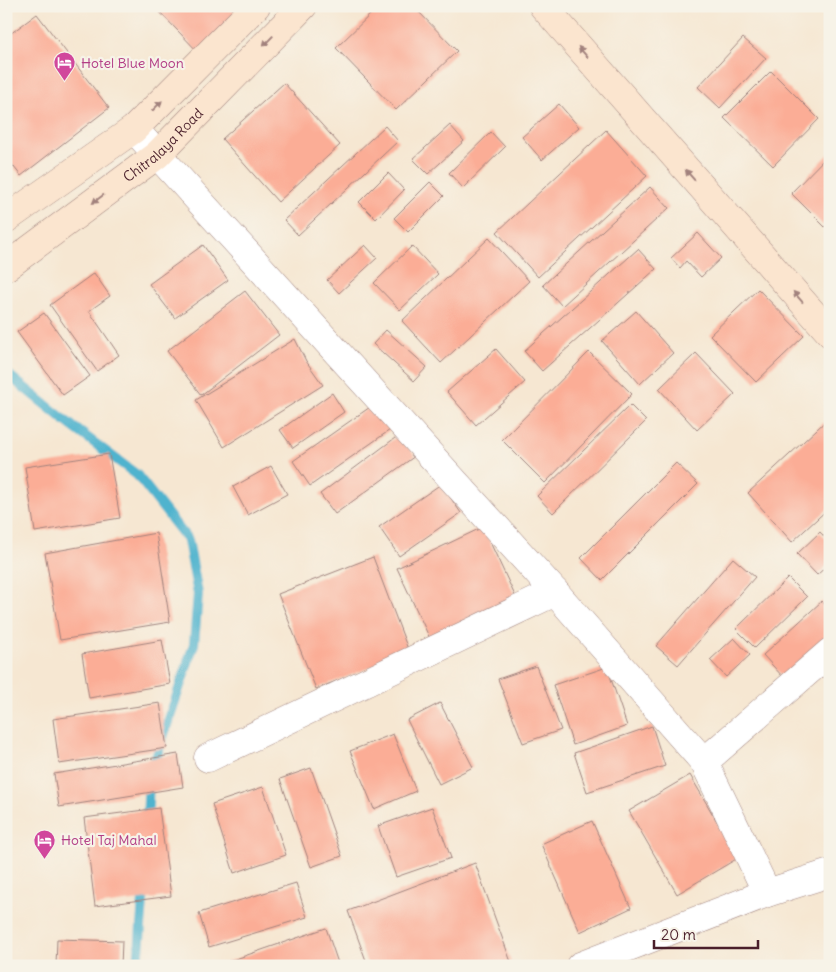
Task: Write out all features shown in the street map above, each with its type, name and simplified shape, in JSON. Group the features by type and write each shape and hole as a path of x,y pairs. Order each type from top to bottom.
{"main road":[{"path":"6,219 134,129 256,6"},
{"name":"Chitralaya Road","path":"6,267 157,155 302,6"},
{"path":"543,6 830,333"}],"street":[{"path":"134,129 555,592 704,762 767,893"},
{"path":"208,758 555,592"},
{"path":"704,762 830,652"},
{"path":"580,966 767,893 830,873"}],"building":[{"path":"154,6 251,6 201,55"},
{"path":"379,6 413,6 457,51 396,110 336,48"},
{"path":"37,14 109,108 21,176 6,157 6,90 11,86 6,79 6,37"},
{"path":"743,38 766,58 720,108 698,87"},
{"path":"771,71 819,119 773,166 724,118"},
{"path":"284,83 340,145 278,202 222,139"},
{"path":"559,104 579,127 542,160 522,137"},
{"path":"450,125 464,141 428,174 413,159"},
{"path":"385,126 398,141 298,235 284,220"},
{"path":"606,130 647,176 538,277 497,232"},
{"path":"491,132 505,147 463,188 449,173"},
{"path":"830,153 830,222 825,227 791,193"},
{"path":"388,173 404,190 376,219 359,202"},
{"path":"430,182 444,196 408,232 394,218"},
{"path":"650,187 669,208 562,306 543,285"},
{"path":"698,233 721,258 701,277 686,261 680,268 671,258"},
{"path":"489,238 529,281 441,363 402,321"},
{"path":"203,245 228,280 175,318 149,284"},
{"path":"365,245 377,258 339,293 327,280"},
{"path":"412,246 438,274 400,310 374,283"},
{"path":"638,249 656,269 542,371 524,351"},
{"path":"94,273 110,296 89,311 119,355 97,371 50,305"},
{"path":"758,289 804,336 756,382 710,335"},
{"path":"245,291 279,335 201,395 167,351"},
{"path":"636,311 673,353 640,384 602,341"},
{"path":"44,313 90,376 63,395 17,332"},
{"path":"386,330 427,367 414,381 373,344"},
{"path":"295,339 306,361 323,385 224,447 196,400"},
{"path":"496,349 525,382 476,425 447,392"},
{"path":"589,352 632,394 545,483 502,440"},
{"path":"696,353 735,394 697,430 659,389"},
{"path":"332,393 344,412 293,448 280,430"},
{"path":"373,405 390,430 310,486 293,461"},
{"path":"630,405 646,421 553,513 537,496"},
{"path":"830,417 830,507 792,542 748,493"},
{"path":"399,435 415,456 335,514 320,494"},
{"path":"109,454 120,518 35,532 25,467"},
{"path":"676,463 698,484 602,580 581,558"},
{"path":"271,466 287,494 248,515 233,487"},
{"path":"441,484 461,513 399,556 379,527"},
{"path":"483,527 517,600 431,641 397,568"},
{"path":"820,532 830,543 830,563 817,575 797,554"},
{"path":"156,533 170,622 60,640 45,553"},
{"path":"373,557 409,652 316,689 278,594"},
{"path":"733,558 755,577 678,665 656,646"},
{"path":"788,578 807,597 755,648 736,629"},
{"path":"822,601 830,610 830,634 783,677 763,655"},
{"path":"734,638 750,655 726,677 710,660"},
{"path":"162,640 170,684 89,698 82,654"},
{"path":"536,666 561,730 523,743 498,679"},
{"path":"607,667 627,726 573,745 553,685"},
{"path":"160,703 167,748 59,764 53,719"},
{"path":"440,703 473,767 439,784 407,720"},
{"path":"652,726 665,766 587,792 574,753"},
{"path":"393,734 416,791 374,809 350,751"},
{"path":"178,754 183,787 59,807 54,774"},
{"path":"311,768 342,856 311,867 280,779"},
{"path":"690,775 738,858 677,894 629,811"},
{"path":"263,787 286,855 234,873 212,804"},
{"path":"432,807 451,858 396,877 378,826"},
{"path":"159,808 171,896 95,906 84,818"},
{"path":"592,821 631,908 580,932 541,844"},
{"path":"475,863 511,962 500,966 368,966 348,911"},
{"path":"296,883 307,917 209,947 199,913"},
{"path":"326,928 339,966 218,966 218,965"},
{"path":"57,939 122,941 121,966 56,966"}],"waterway":[{"path":"6,373 137,475 188,540 198,594 194,644 149,779 147,822"},
{"path":"138,966 144,887"}],"place":[{"name":"Hotel Blue Moon","path":"65,82"},
{"name":"Hotel Taj Mahal","path":"45,859"}]}
